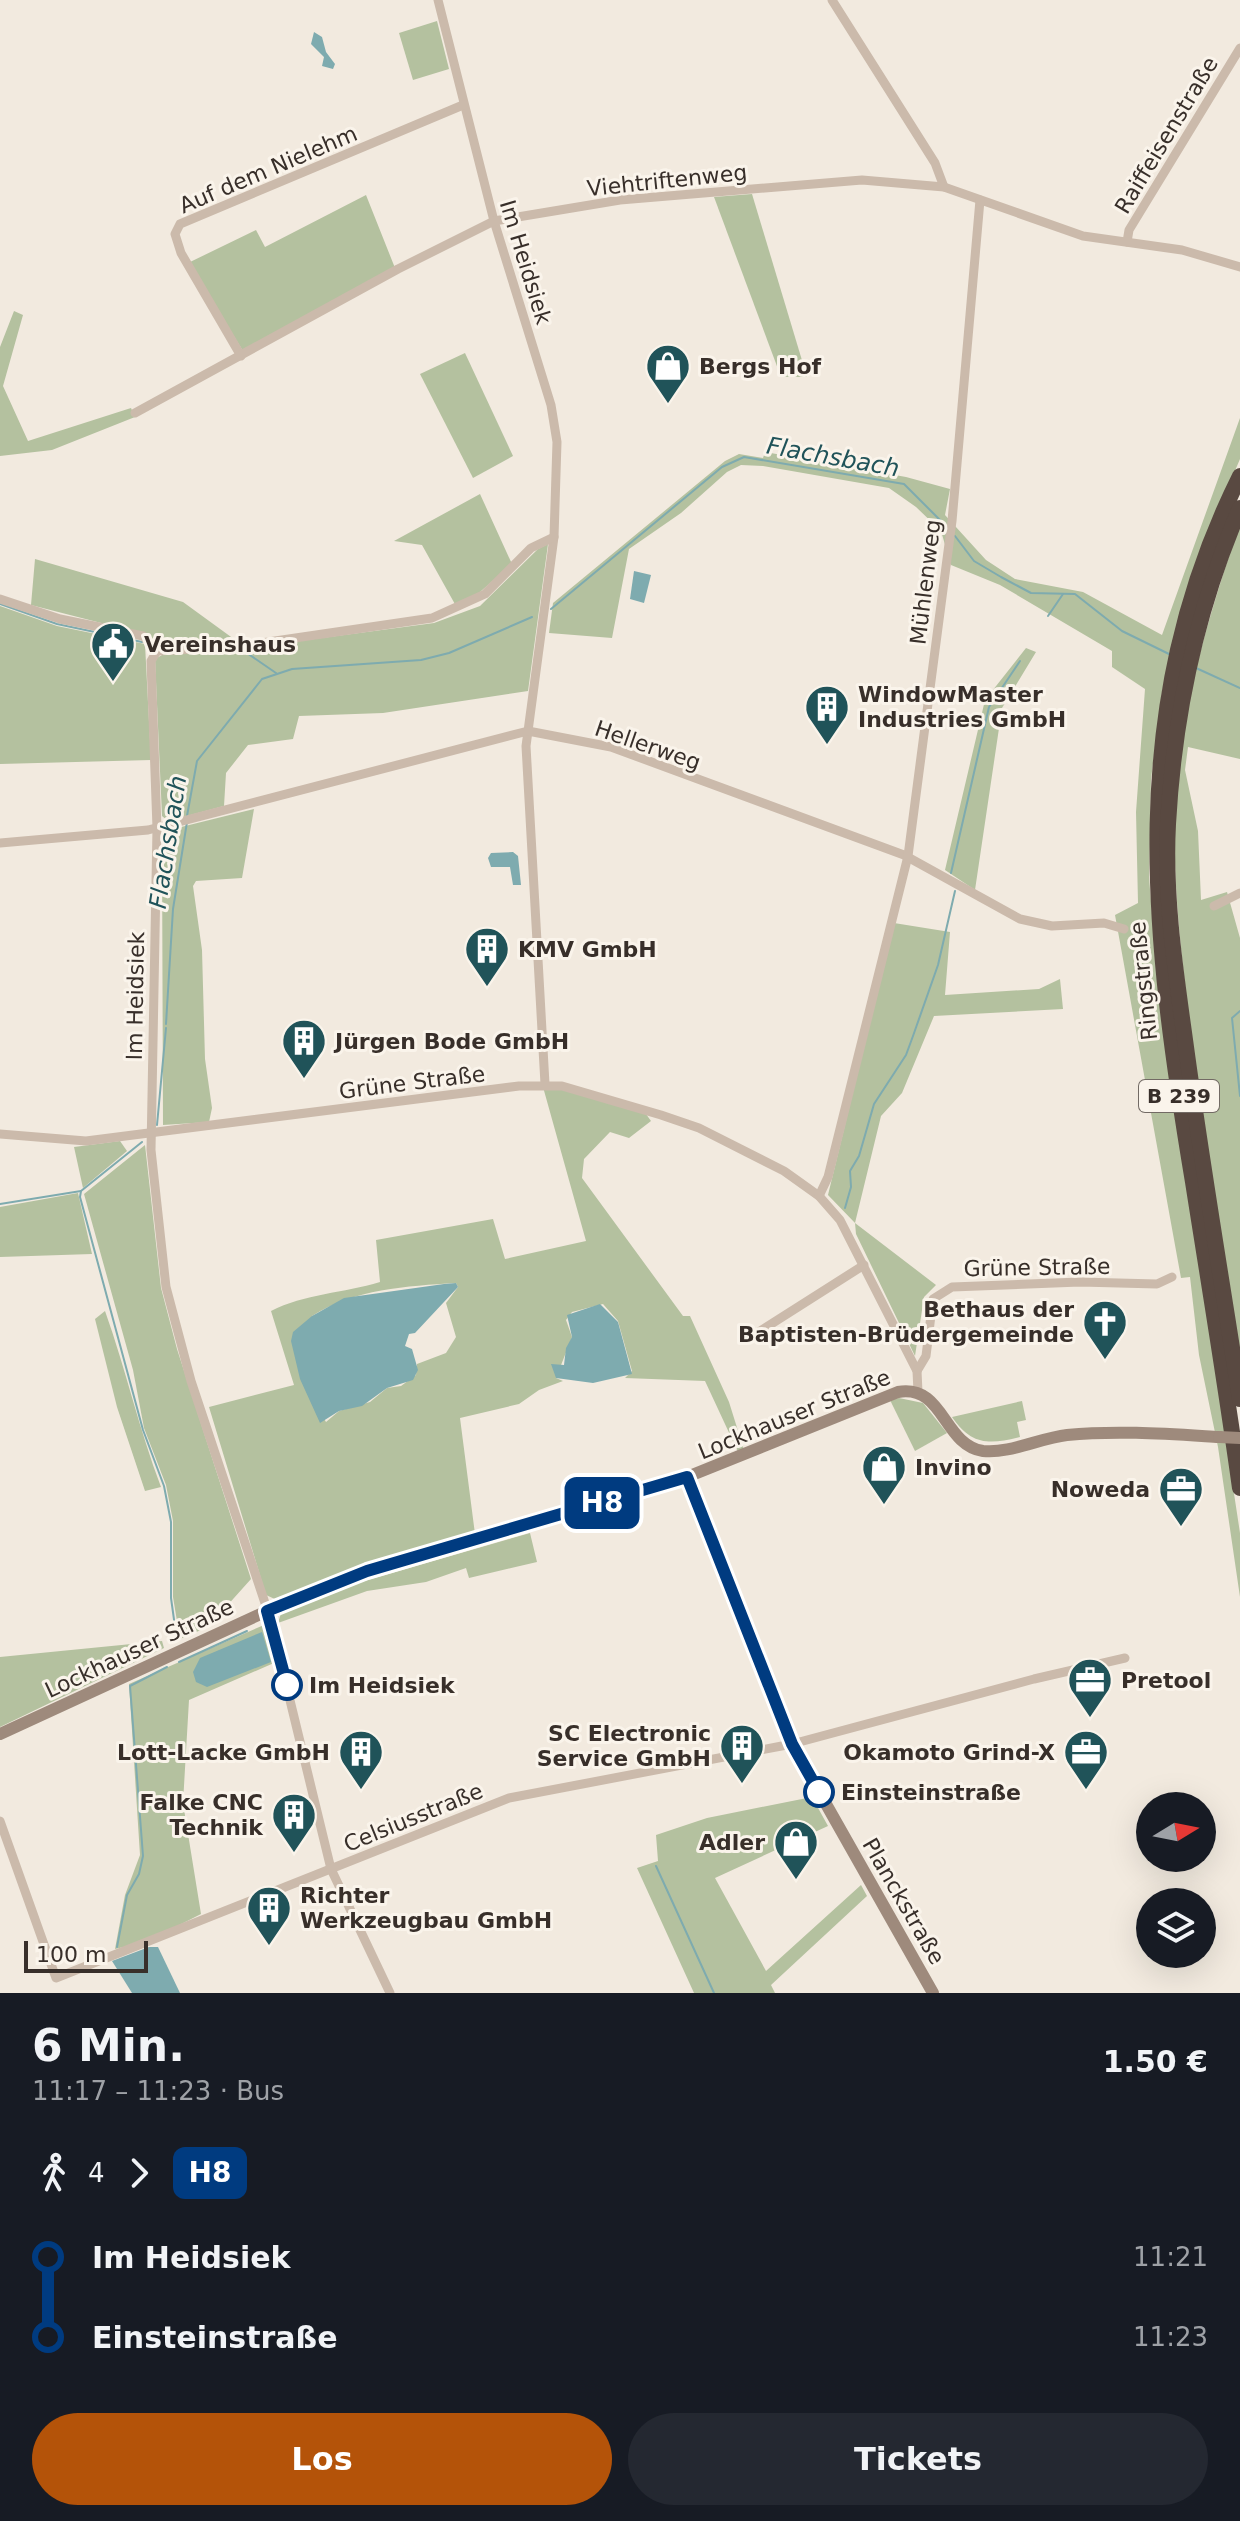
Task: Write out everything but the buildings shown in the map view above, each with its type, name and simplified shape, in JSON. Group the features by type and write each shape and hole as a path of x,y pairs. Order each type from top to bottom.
{"highway":[{"name":"Ringstraße","path":"1240,476 1205,559 1174,705 1155,828 1162,968 1240,1488"},
{"name":"Ringstraße","path":"1188,637 1240,508"},
{"name":"Ringstraße","path":"1174,705 1168,827 1175,965 1240,1399"}],"street":[{"name":"Im Heidsiek","path":"438,0 494,221 554,418 557,480 554,537 528,731 545,1084"},
{"path":"832,0 935,163 944,187"},
{"name":"Raiffeisenstraße","path":"1127,242 1129,230 1240,48"},
{"name":"Auf dem Nielehm","path":"241,356 181,253 175,234 180,224 463,105"},
{"name":"Viehtriftenweg","path":"135,413 398,269 494,221 620,200 862,180 944,187 1083,236 1182,250 1240,267"},
{"name":"Mühlenweg","path":"819,1196 828,1177 908,856 952,521 980,200"},
{"path":"0,599 60,619 143,636 157,651 233,647 432,618 485,594 531,548 554,537"},
{"name":"Im Heidsiek","path":"157,651 151,661 157,828 150,1133 166,1287 191,1381 267,1611 331,1869 390,1993"},
{"name":"Hellerweg","path":"0,843 157,828 528,731 611,747 908,856 1020,919 1052,926 1104,923 1124,929"},
{"path":"1214,906 1240,893"},
{"name":"Grüne Straße","path":"0,1134 70,1142 545,1084 587,1092 699,1128 767,1161 819,1196 840,1220 864,1265 917,1371 918,1392"},
{"path":"757,1333 864,1265"},
{"name":"Grüne Straße","path":"917,1371 926,1356 933,1299 952,1287 1080,1282 1157,1284 1172,1277"},
{"name":"Lockhauser Straße","path":"0,1734 267,1611 367,1571 687,1477 892,1393 918,1392 938,1408 959,1439 984,1451 1080,1434 1240,1438"},
{"name":"Planckstraße","path":"687,1477 792,1744 933,1993"},
{"path":"792,1744 1125,1658"},
{"name":"Celsiusstraße","path":"0,1821 56,1978 509,1798 792,1744"}],"green space":[{"path":"437,21 449,69 413,80 399,33"},
{"path":"752,194 807,377 781,377 714,197"},
{"path":"366,195 395,268 243,351 188,263 256,230 265,247"},
{"path":"14,311 23,315 3,386 28,441 131,408 135,417 52,450 0,456 0,347"},
{"path":"465,353 513,456 473,478 420,374"},
{"path":"1240,418 1240,459 1211,527 1176,628 1162,692 1151,779 1149,877 1159,999 1240,1533 1240,1597 1218,1447 1199,1355 1190,1277 1181,1278 1115,915 1138,903 1136,812 1145,689 1112,667 1112,651 1000,585 951,565 941,531 916,507 889,488 763,466 741,465 727,472 681,513 629,549 612,638 549,633 553,603 725,461 739,454 763,458 765,452 906,477 950,489 945,515 986,560 1015,579 1083,592 1162,635"},
{"path":"480,494 512,564 472,599 456,606 422,545 394,541"},
{"path":"1240,523 1240,759 1188,747 1185,770 1198,831 1201,900 1227,892 1240,938 1240,1366 1189,1018 1178,918 1175,818 1182,742 1196,668"},
{"path":"548,544 528,691 383,713 299,716 293,739 248,745 226,773 224,806 168,821 162,816 155,659 169,651 232,650 434,623 480,606 538,549"},
{"path":"35,559 183,602 238,642 162,645 144,634 31,605"},
{"path":"0,606 57,626 145,644 151,760 0,764"},
{"path":"1026,648 1036,652 1002,708 975,890 945,870 985,700"},
{"path":"254,809 242,878 196,881 193,886 202,950 205,1059 212,1108 209,1122 163,1125 162,840 169,830"},
{"path":"894,923 950,932 945,995 1039,989 1060,979 1063,1009 934,1016 902,1093 881,1116 855,1223 828,1195"},
{"path":"543,1087 562,1089 646,1114 651,1121 629,1138 610,1132 584,1159 582,1178 683,1316 690,1316 729,1402 744,1450 738,1452 705,1381 625,1378 632,1371 618,1321 603,1304 572,1312 566,1320 572,1337 556,1378 563,1381 539,1390 519,1404 460,1418 475,1534 352,1571 277,1600 266,1595 209,1407 294,1385 271,1311 297,1301 380,1282 376,1240 493,1219 505,1259 586,1241","holes":["456,1283 458,1287 446,1303 456,1337 446,1353 417,1364 416,1375 401,1386 387,1388 370,1402 339,1411 326,1422 307,1389 312,1316 345,1300 381,1290"]},
{"path":"120,1141 127,1151 83,1188 74,1147"},
{"path":"145,1145 161,1288 177,1349 251,1579 208,1627 180,1639 173,1597 173,1521 166,1485 144,1428 133,1370 84,1194"},
{"path":"78,1193 92,1254 0,1257 0,1207"},
{"path":"855,1223 936,1285 924,1297 915,1356 856,1234"},
{"path":"105,1311 161,1487 145,1491 117,1407 95,1319"},
{"path":"899,1398 923,1403 947,1433 915,1451 890,1400"},
{"path":"1022,1401 1026,1420 1017,1422 1020,1437 1009,1440 990,1442 974,1438 952,1417"},
{"path":"530,1533 537,1562 469,1578 466,1568 426,1582 367,1591 278,1623 282,1610 347,1586"},
{"path":"264,1625 274,1663 189,1700 183,1803 201,1914 146,1942 115,1949 125,1895 140,1855 129,1684"},
{"path":"162,1641 164,1648 0,1727 0,1657"},
{"path":"812,1797 828,1826 715,1878 766,1971 861,1885 867,1896 771,1985 775,1993 694,1993 637,1868 658,1861 656,1835 707,1818"}],"water":[{"path":"314,32 322,37 326,52 335,64 333,69 322,66 324,57 311,44"},
{"path":"634,571 651,575 644,603 630,599"},
{"path":"513,852 518,856 521,885 513,885 510,867 491,867 488,858 491,853"},
{"path":"456,1283 458,1287 415,1333 409,1334 405,1346 412,1349 418,1370 413,1380 387,1388 362,1406 339,1411 320,1423 300,1379 291,1341 293,1332 312,1316 344,1298"},
{"path":"600,1304 618,1322 632,1374 593,1383 556,1378 551,1364 564,1365 566,1348 572,1337 567,1315"},
{"path":"262,1632 271,1662 207,1687 196,1682 193,1672 200,1658"},
{"path":"149,1947 158,1947 180,1993 132,1993 112,1961"}],"waterway":[{"name":"Flachsbach","path":"551,609 722,467 744,457 904,484 948,528"},
{"name":"Flachsbach","path":"955,536 974,561 1001,577 1031,593 1075,594 1122,631 1169,654"},
{"path":"1048,616 1063,594"},
{"path":"0,604 57,624 142,642"},
{"name":"Flachsbach","path":"187,816 197,761 262,679 292,669 421,660 449,653 532,617"},
{"path":"158,642 232,643"},
{"path":"244,651 276,673"},
{"path":"951,873 989,707 1020,661"},
{"name":"Flachsbach","path":"1196,668 1240,688"},
{"name":"Flachsbach","path":"166,1024 173,909 187,822"},
{"path":"845,1208 851,1187 850,1171 859,1156 874,1104 906,1055 938,965 955,891"},
{"path":"1240,1011 1232,1018 1240,1096"},
{"name":"Flachsbach","path":"157,1125 166,1028"},
{"name":"Flachsbach","path":"142,1142 81,1191 80,1197 143,1430 164,1486 171,1522 171,1598 177,1641"},
{"path":"0,1204 81,1191"},
{"path":"179,1662 247,1631"},
{"name":"Flachsbach","path":"117,1947 127,1895 139,1874 143,1856 130,1686 167,1667"},
{"path":"656,1866 714,1993"}],"bus line":[{"name":"H8","path":"287,1685 267,1611 367,1571 687,1477 792,1744 819,1792"}],"place":[{"name":"Bergs Hof","path":"668,405"},
{"name":"Vereinshaus","path":"113,683"},
{"name":"WindowMaster Industries GmbH","path":"827,746"},
{"name":"KMV GmbH","path":"487,988"},
{"name":"Jürgen Bode GmbH","path":"304,1080"},
{"name":"Bethaus der Baptisten-Brüdergemeinde","path":"1105,1361"},
{"name":"Invino","path":"884,1506"},
{"name":"Noweda","path":"1181,1528"},
{"name":"Im Heidsiek","path":"287,1685"},
{"name":"Pretool","path":"1090,1719"},
{"name":"SC Electronic Service GmbH","path":"742,1785"},
{"name":"Lott-Lacke GmbH","path":"361,1791"},
{"name":"Okamoto Grind-X","path":"1086,1791"},
{"name":"Einsteinstraße","path":"819,1792"},
{"name":"Falke CNC Technik","path":"294,1854"},
{"name":"Adler","path":"796,1881"},
{"name":"Richter Werkzeugbau GmbH","path":"269,1947"}]}
